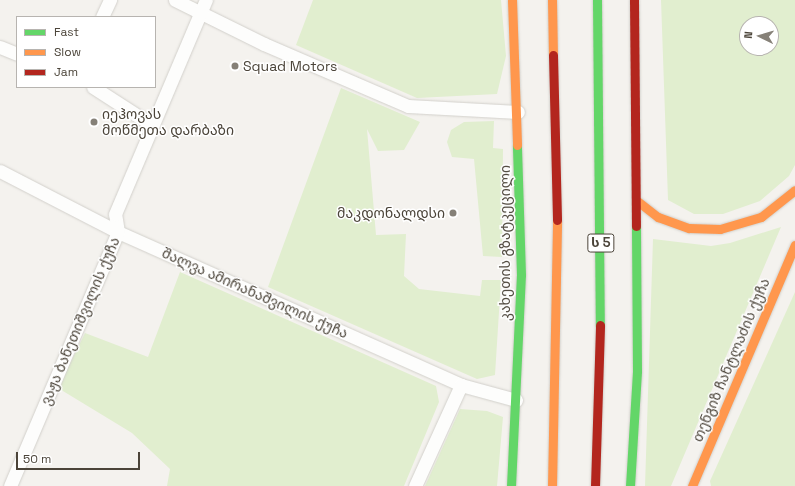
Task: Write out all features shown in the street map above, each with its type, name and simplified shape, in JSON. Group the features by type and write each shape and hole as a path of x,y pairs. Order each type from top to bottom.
{"main road":[{"name":"კახეთის გზატკეცილი","path":"511,486 516,400 520,275 518,112 512,0"},
{"path":"552,0 558,267 552,486"},
{"name":"ს 5","path":"595,486 601,383 597,0"},
{"path":"630,486 637,371 634,0"},
{"path":"636,200 658,217 689,228 720,230 761,217 795,190"},
{"name":"თენგიზ ჩანტლაძის ქუჩა","path":"692,486 795,245"}],"street":[{"path":"102,16 110,0"},
{"path":"175,0 200,14 408,106 518,112"},
{"name":"ვაჟა ბანეთიშვილის ქუჩა","path":"10,486 118,232 115,214 206,0"},
{"path":"0,47 16,54"},
{"path":"95,88 152,125"},
{"name":"შალვა ამირანაშვილის ქუჩა","path":"0,171 118,232 461,385 516,400"},
{"path":"415,486 461,385"}],"green space":[{"path":"313,0 501,0 506,56 497,94 417,98 296,45"},
{"path":"661,0 795,0 795,165 789,176 760,201 723,214 694,214 668,200"},
{"path":"341,88 420,122 404,150 378,151 367,129 376,235 406,234 404,276 419,289 480,296 482,280 501,280 495,375 477,379 268,287"},
{"path":"494,121 493,148 503,149 502,257 483,256 474,159 452,157 447,142 451,130 464,122"},
{"path":"781,227 671,486 645,486 653,239 711,246 730,243"},
{"path":"180,272 436,386 439,402 404,486 167,486 170,469 132,433 58,388 85,333 148,357"},
{"path":"795,292 795,486 711,486 710,481"},
{"path":"460,409 487,411 503,417 497,486 425,486"}],"traffic: fast":[{"path":"597,0 600,325"},
{"path":"511,486 521,275 517,145"},
{"path":"630,486 637,371 636,226"}],"traffic: slow":[{"path":"512,0 517,145"},
{"path":"552,0 553,55"},
{"path":"636,200 658,217 689,228 720,229 761,217 795,190"},
{"path":"552,486 557,220"},
{"path":"692,486 795,245"}],"traffic: jam":[{"path":"634,0 636,226"},
{"path":"553,55 557,220"},
{"path":"595,486 600,325"}],"place":[{"name":"Squad Motors","path":"235,66"},
{"name":"იეჰოვას მოწმეთა დარბაზი","path":"94,122"},
{"name":"მაკდონალდსი","path":"453,213"}]}
